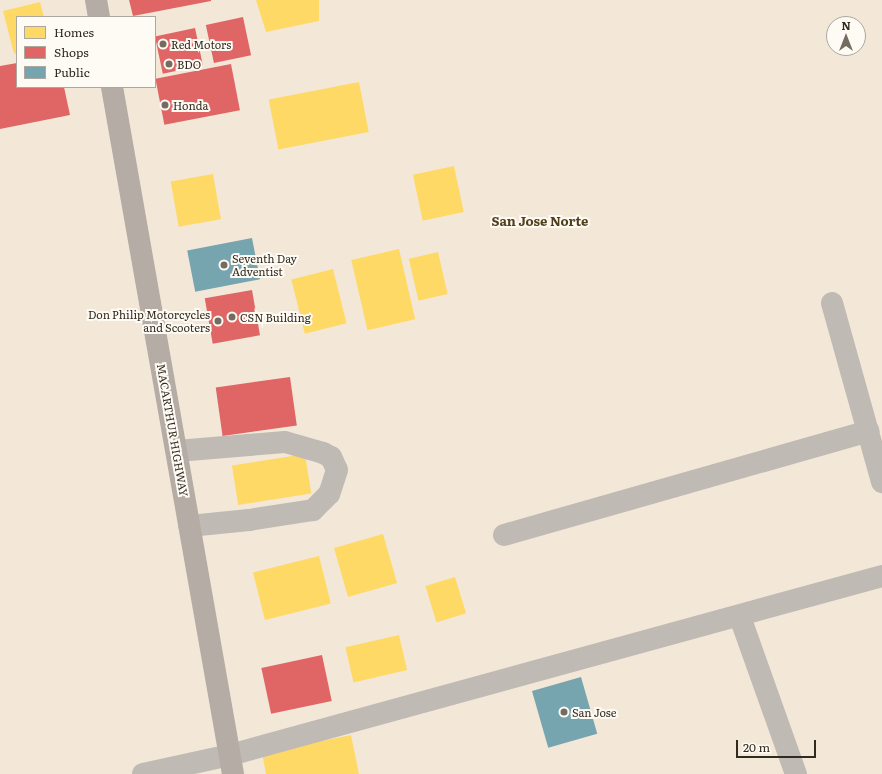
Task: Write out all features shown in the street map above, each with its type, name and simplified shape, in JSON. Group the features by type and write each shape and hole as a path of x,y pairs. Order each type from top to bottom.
{"highway":[{"path":"96,0 99,16"},
{"name":"MACARTHUR HIGHWAY","path":"112,88 232,764"}],"street":[{"path":"832,303 882,482"},
{"path":"504,535 868,431"},
{"path":"177,451 285,442 331,457 337,470 329,494 313,510 249,520 189,526"},
{"path":"143,774 232,764 882,576"},
{"path":"740,616 796,774"}],"building: Homes":[{"path":"256,0 319,0 319,21 266,32"},
{"path":"40,2 44,16 16,16 16,53 14,54 3,11"},
{"path":"359,82 369,132 278,150 269,100"},
{"path":"454,166 464,212 423,221 413,175"},
{"path":"213,174 221,219 179,227 171,181"},
{"path":"399,249 415,319 367,330 351,260"},
{"path":"438,252 448,294 418,301 409,259"},
{"path":"333,269 347,323 305,334 291,279"},
{"path":"305,454 311,494 238,505 232,466"},
{"path":"383,534 397,583 348,597 334,548"},
{"path":"319,556 331,604 265,620 253,572"},
{"path":"455,577 466,613 436,622 425,586"},
{"path":"399,635 407,670 354,682 345,647"},
{"path":"351,735 359,774 266,774 262,753"}],"building: Shops":[{"path":"129,0 211,0 211,1 133,16"},
{"path":"243,17 251,55 214,63 206,25"},
{"path":"195,28 203,65 163,74 156,36"},
{"path":"16,63 16,88 64,88 70,115 0,129 0,66"},
{"path":"231,64 240,110 164,125 156,79"},
{"name":"CSN Building","path":"252,290 260,335 213,344 205,298"},
{"path":"290,377 297,426 223,436 216,387"},
{"path":"322,655 332,701 271,714 261,668"}],"building: Public":[{"name":"Seventh Day Adventist","path":"252,238 260,279 195,292 187,251"},
{"name":"San Jose","path":"581,677 597,734 548,748 532,691"}],"place":[{"name":"Red Motors","path":"163,44"},
{"name":"BDO","path":"169,64"},
{"name":"Honda","path":"165,105"},
{"name":"Seventh Day Adventist","path":"224,265"},
{"name":"CSN Building","path":"232,317"},
{"name":"Don Philip Motorcycles and Scooters","path":"218,321"},
{"name":"San Jose","path":"564,712"}],"district":[{"name":"San Jose Norte","path":"540,221"}]}
